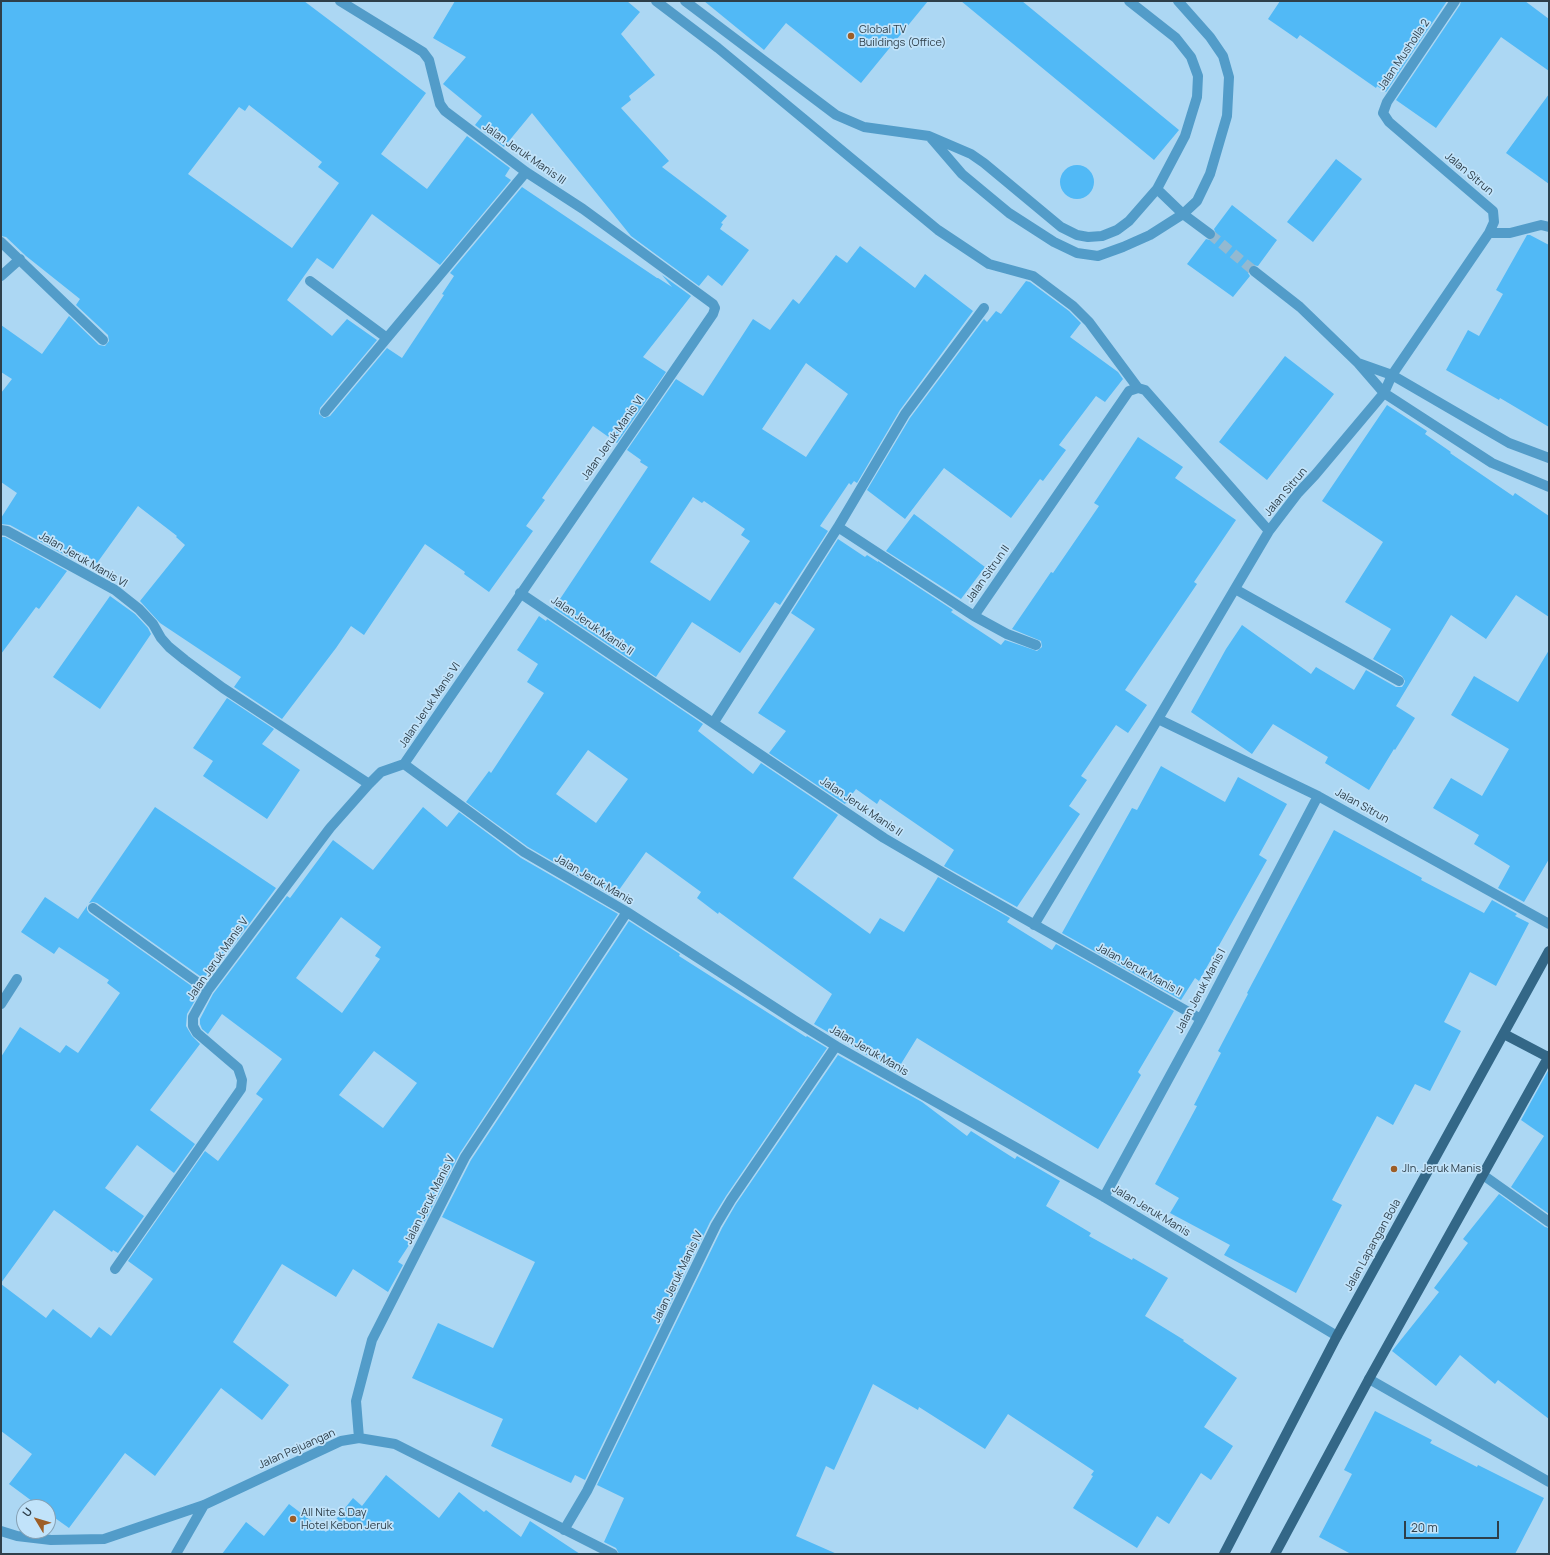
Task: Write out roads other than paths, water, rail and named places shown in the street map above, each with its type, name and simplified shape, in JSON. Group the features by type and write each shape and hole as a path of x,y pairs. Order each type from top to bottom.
{"main road":[{"name":"Jalan Lapangan Bola","path":"1224,1554 1337,1336 1549,951"},
{"path":"1275,1554 1369,1379 1549,1057 1504,1034"}],"street":[{"name":"Jalan Jeruk Manis III","path":"340,1 423,52 430,60 440,104 445,111 526,172 583,209 713,304 715,308 713,314"},
{"path":"656,1 718,48 938,230 989,264 1033,276 1073,306 1089,322 1138,388 1145,390 1269,531"},
{"path":"685,1 836,115 864,127 929,136 971,154 1061,227 1078,235 1088,237 1102,236 1117,230 1129,221 1157,189 1185,136 1197,97 1198,76 1191,57 1176,38 1129,1"},
{"path":"929,136 962,174 1009,213 1054,242 1077,253 1098,256 1150,235 1183,214 1197,201 1210,174 1227,116 1229,77 1224,56 1210,37 1178,1"},
{"name":"Jalan Musholla 2","path":"1387,102 1455,1"},
{"name":"Jalan Sitrun","path":"1034,925 1269,531 1298,493 1316,475 1384,393 1392,375 1489,233 1494,222 1494,211 1389,122 1383,113 1387,102"},
{"path":"325,412 526,172"},
{"path":"1157,189 1183,214 1210,234"},
{"path":"1489,233 1510,233 1541,225 1549,227"},
{"path":"1,242 103,340"},
{"path":"1,276 20,260"},
{"path":"1254,271 1300,307 1358,363 1384,393 1492,463 1549,487"},
{"path":"310,280 387,338"},
{"path":"714,722 838,527 905,414 984,308"},
{"name":"Jalan Jeruk Manis VI","path":"1,530 7,531 115,590 139,609 153,624 161,638 169,647 185,660 223,688 369,784 381,772 404,764 713,314"},
{"path":"1358,363 1392,375 1509,443 1549,458"},
{"name":"Jalan Sitrun II","path":"838,527 974,616 1129,391 1138,388"},
{"path":"1234,589 1399,681"},
{"name":"Jalan Jeruk Manis II","path":"520,593 714,722 884,838 930,866 1201,1019"},
{"path":"974,616 1007,634 1036,645"},
{"name":"Jalan Sitrun","path":"1158,719 1318,796 1549,924"},
{"name":"Jalan Jeruk Manis","path":"404,764 524,852 627,912 836,1046 1104,1197 1337,1336"},
{"name":"Jalan Jeruk Manis V","path":"115,1269 241,1089 242,1080 238,1068 197,1033 193,1026 193,1017 208,990 330,828 369,784"},
{"name":"Jalan Jeruk Manis I","path":"1104,1197 1201,1019 1318,796"},
{"path":"93,908 208,990"},
{"name":"Jalan Jeruk Manis V","path":"359,1438 356,1400 372,1340 465,1157 627,912"},
{"path":"1,1004 17,979"},
{"name":"Jalan Jeruk Manis IV","path":"564,1530 587,1492 716,1225 731,1200 836,1046"},
{"path":"1483,1175 1549,1222"},
{"path":"1369,1379 1549,1482"},
{"name":"Jalan Pejuangan","path":"1,1531 17,1536 51,1540 104,1539 204,1504 341,1441 359,1438 395,1444 612,1554"},
{"path":"176,1554 204,1504"}],"tunnel":[{"path":"1210,234 1254,271"}],"place":[{"name":"Global TV Buildings (Office)","path":"851,36"},
{"name":"Jln. Jeruk Manis","path":"1394,1169"},
{"name":"All Nite & Day Hotel Kebon Jeruk","path":"293,1519"}]}
